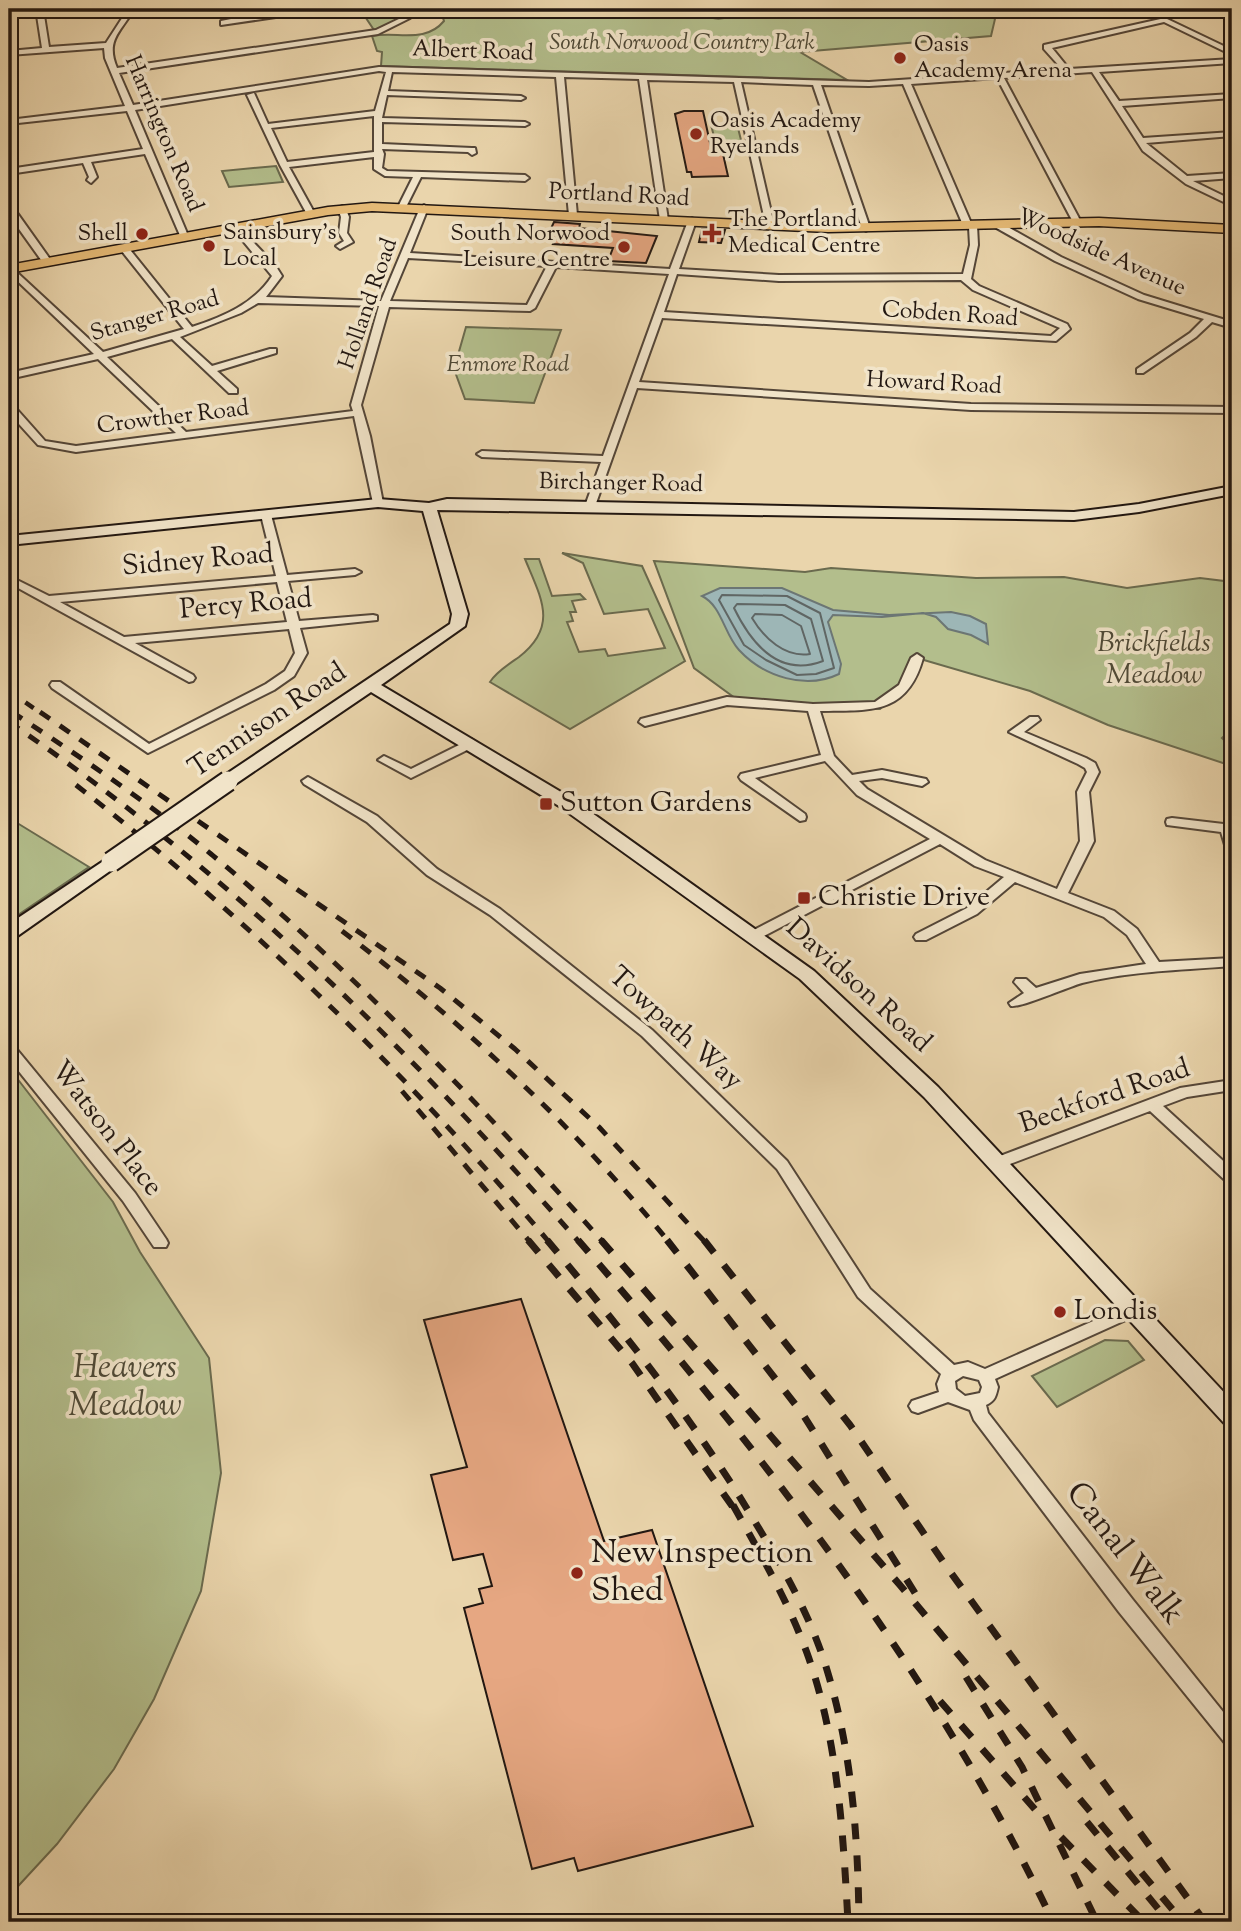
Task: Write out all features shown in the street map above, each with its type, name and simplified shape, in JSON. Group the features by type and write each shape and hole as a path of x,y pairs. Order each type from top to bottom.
{"main road":[{"name":"Portland Road","path":"9,269 342,209 402,207 572,212 664,220 866,228 1077,222 1232,229"}],"street":[{"path":"39,9 46,50"},
{"name":"Harrington Road","path":"131,9 108,45 115,71 185,238"},
{"path":"239,9 252,17"},
{"path":"224,23 252,17 326,9"},
{"path":"115,71 391,31 407,16 396,10 372,9"},
{"path":"1067,71 1047,47 1165,20 1232,52"},
{"path":"9,53 108,45"},
{"name":"Albert Road","path":"9,122 131,108 379,69 816,82 906,82 1232,61"},
{"path":"1094,70 1139,141 1185,179 1232,203"},
{"path":"389,73 379,116 378,169 385,173 525,178"},
{"path":"560,74 572,212"},
{"path":"999,75 1077,222"},
{"path":"643,77 664,220"},
{"path":"737,80 771,225"},
{"path":"816,82 866,228"},
{"path":"906,82 970,225"},
{"path":"386,93 521,98"},
{"path":"251,95 268,126 284,165 312,214"},
{"path":"1116,104 1232,96"},
{"path":"268,126 379,116 525,124"},
{"path":"1139,141 1232,134"},
{"path":"284,165 380,150 472,150 472,153"},
{"path":"9,172 148,151"},
{"path":"86,160 93,177 91,180"},
{"path":"402,207 418,174"},
{"path":"1185,179 1232,175"},
{"name":"Holland Road","path":"357,413 359,392 385,303 424,208"},
{"path":"340,246 349,242 343,233 345,217 342,209"},
{"path":"9,212 12,212 47,262"},
{"path":"590,506 692,221"},
{"name":"Cobden Road","path":"660,315 1043,341 1053,339 1065,329 1058,323 976,288 965,278 974,245 970,225"},
{"name":"Woodside Avenue","path":"996,225 1058,259 1140,297 1232,325"},
{"name":"Stanger Road","path":"9,376 174,336 232,316 258,300 272,288 276,274 237,228"},
{"path":"124,248 190,331"},
{"path":"405,255 779,278 965,278"},
{"path":"258,300 530,308 553,264"},
{"path":"9,269 185,436"},
{"path":"1140,371 1193,335 1210,319"},
{"path":"174,336 233,391"},
{"path":"210,370 273,351"},
{"name":"Howard Road","path":"634,385 971,407 1232,410"},
{"name":"Crowther Road","path":"9,407 42,443 57,448 76,449 357,413"},
{"path":"357,413 365,436 378,503"},
{"path":"482,454 607,458"},
{"name":"Birchanger Road","path":"9,541 378,503 429,508 447,503 1074,516 1139,508 1232,490"},
{"name":"Tennison Road","path":"9,933 228,781 450,633 460,620 429,508"},
{"path":"56,685 148,749 270,687 290,673 301,653 266,514"},
{"name":"Sidney Road","path":"47,600 355,572"},
{"path":"9,579 189,677"},
{"name":"Percy Road","path":"123,641 373,618"},
{"path":"645,722 727,701 813,708 877,706 905,690 917,658"},
{"name":"Davidson Road","path":"372,686 471,743 633,848 807,975 879,1041 997,1163 1232,1416"},
{"path":"813,708 828,757 862,792 980,863 1098,908 1132,932 1155,967"},
{"path":"1034,720 1015,732 1082,761 1091,766 1093,772 1083,792 1087,841 1084,852 1061,894"},
{"path":"384,760 411,774 471,743"},
{"path":"800,817 745,776 828,757"},
{"path":"849,779 882,774 922,782"},
{"name":"Towpath Way","path":"308,781 372,819 432,872 495,912 647,1033 782,1165 864,1293 951,1373"},
{"path":"1172,822 1230,829 1232,845"},
{"path":"755,935 940,839"},
{"path":"921,937 985,902 1013,877"},
{"path":"1016,1003 1034,993 1080,979 1155,967 1232,962"},
{"path":"1021,982 1034,993"},
{"name":"Watson Place","path":"9,1049 129,1197 160,1243"},
{"name":"Beckford Road","path":"997,1163 1185,1093 1232,1085"},
{"path":"1152,1104 1232,1178"},
{"path":"985,1376 990,1392 977,1403 962,1402 950,1395 946,1384 951,1373 968,1369 985,1376 1133,1310"},
{"path":"918,1406 950,1395"},
{"name":"Canal Walk","path":"977,1403 980,1415 1045,1501 1232,1737"}],"green space":[{"path":"360,9 399,15 400,18 397,22 374,30"},
{"name":"South Norwood Country Park","path":"440,9 689,9 721,19 739,9 982,9 995,19 991,36 800,52 847,80 381,66 382,52 377,51 372,36 419,35 428,32 444,21"},
{"path":"737,124 742,144 716,144 711,125"},
{"path":"276,166 283,182 229,187 222,171"},
{"name":"Enmore Road","path":"466,327 561,330 534,403 465,399 454,369"},
{"path":"562,553 642,566 685,661 570,729 490,682 531,645 543,623 541,599 525,559 539,559 552,596 580,594 585,599 572,601 576,612 570,612 573,621 567,622 579,652 605,649 608,656 665,648 648,609 604,614 583,563"},
{"name":"Brickfields Meadow","path":"654,561 805,572 831,568 976,578 1064,577 1127,588 1200,578 1232,582 1232,729 1222,738 1232,748 1232,766 1108,725 1030,691 917,658 903,689 880,709 735,698 694,668"},
{"path":"9,818 89,867 9,921"},
{"name":"Heavers Meadow","path":"9,1068 113,1202 140,1252 209,1358 221,1473 201,1591 154,1699 114,1769 57,1844 9,1896 12,1869 9,1869"},
{"path":"1105,1340 1128,1341 1144,1360 1057,1407 1032,1376"}],"water":[{"path":"720,588 782,588 833,610 889,615 916,614 882,617 833,615 828,622 841,664 839,674 826,679 799,681 773,674 739,650 719,613 702,596"},
{"path":"951,612 970,616 986,624 988,644 971,635 948,629 936,617 924,613"}],"building":[{"name":"Oasis Academy Ryelands","path":"703,111 712,152 723,154 728,176 692,177 691,172 687,172 675,114"},
{"name":"South Norwood Leisure Centre","path":"554,222 580,224 579,228 657,236 646,263 608,261 613,248 553,244 556,238 547,237"},
{"name":"The Portland Medical Centre","path":"702,229 725,230 721,243 699,242"},
{"name":"New Inspection Shed","path":"521,1299 604,1541 652,1530 753,1826 578,1871 574,1858 532,1869 464,1608 483,1603 479,1589 492,1586 483,1554 453,1560 431,1475 467,1467 424,1320"}],"tram line":[{"path":"1211,9 1232,19"}],"railway":[{"path":"9,691 42,714"},
{"path":"12,712 163,816 264,899 414,1040 603,1242"},
{"path":"40,712 440,988 515,1049 599,1127 705,1242"},
{"path":"9,722 165,837 239,899 380,1030 448,1099 579,1242"},
{"path":"76,785 204,890 324,1001 439,1118 549,1242"},
{"path":"342,931 430,1002 514,1077 594,1157 669,1242"},
{"path":"402,1091 530,1242"},
{"path":"528,1240 632,1363 737,1513"},
{"path":"547,1240 630,1342 708,1448 766,1540 805,1612 821,1650 836,1701 848,1763 855,1827 859,1922"},
{"path":"578,1240 711,1398 776,1481 899,1652 1007,1831 1053,1922"},
{"path":"601,1240 899,1584 1183,1922"},
{"path":"667,1240 802,1413 915,1593"},
{"path":"704,1240 850,1425 946,1566 1205,1922"},
{"path":"733,1505 791,1615 817,1686 826,1719 837,1786 848,1922"},
{"path":"966,1677 1022,1767 1097,1922"},
{"path":"940,1701 1039,1814"},
{"path":"1087,1822 1169,1922"},
{"path":"1061,1837 1144,1922"}],"place":[{"name":"Oasis Academy Arena","path":"900,58"},
{"name":"Oasis Academy Ryelands","path":"696,134"},
{"name":"The Portland Medical Centre","path":"712,233"},
{"name":"Shell","path":"142,234"},
{"name":"Sainsbury's Local","path":"209,246"},
{"name":"South Norwood Leisure Centre","path":"624,247"},
{"name":"Sutton Gardens","path":"546,804"},
{"name":"Christie Drive","path":"804,898"},
{"name":"Londis","path":"1060,1312"},
{"name":"New Inspection Shed","path":"577,1573"}]}
